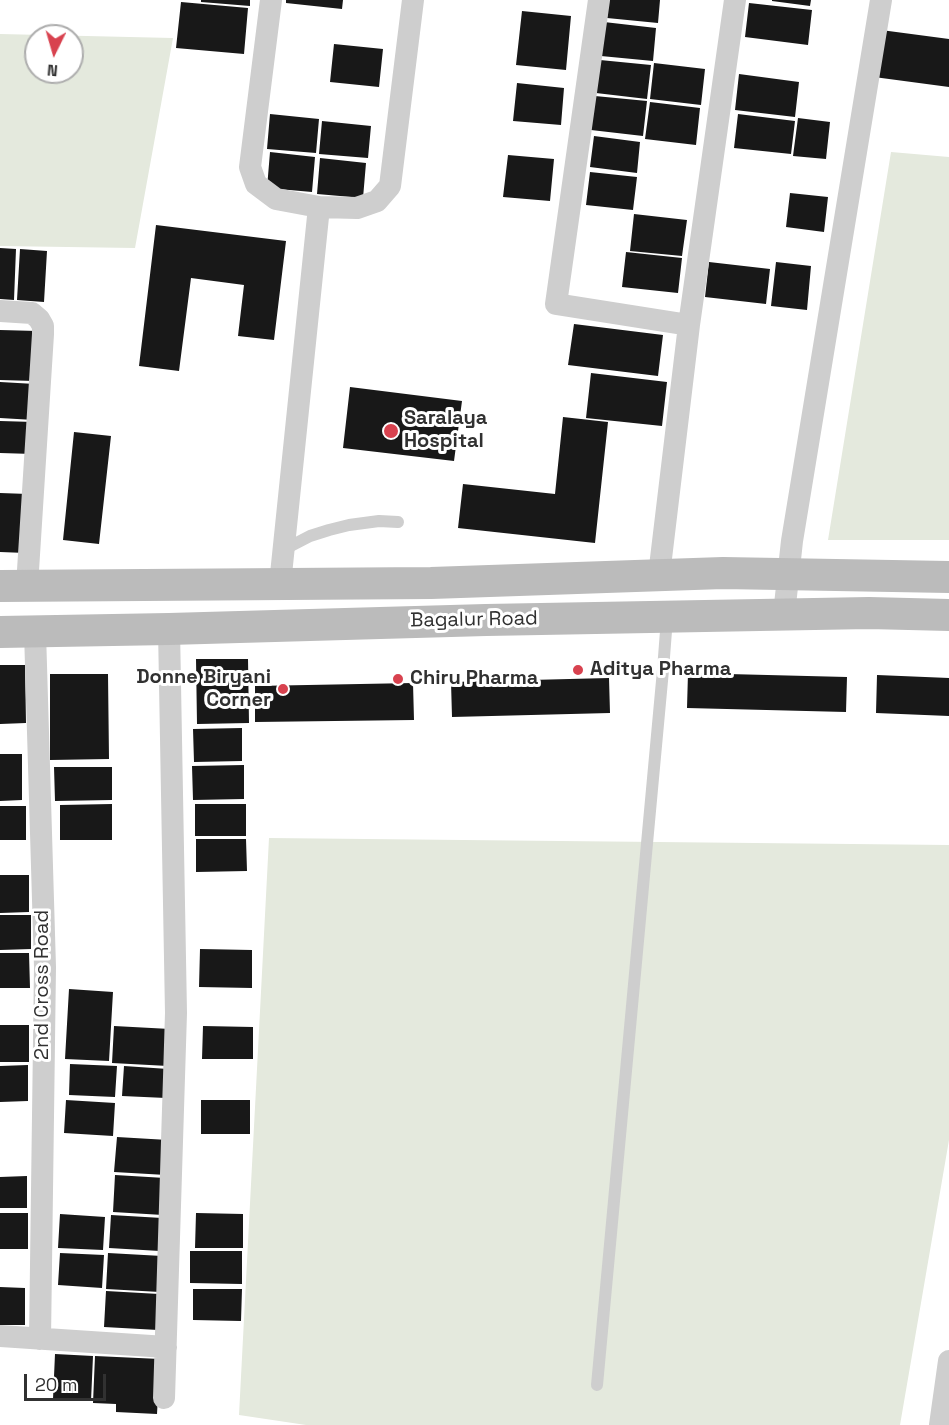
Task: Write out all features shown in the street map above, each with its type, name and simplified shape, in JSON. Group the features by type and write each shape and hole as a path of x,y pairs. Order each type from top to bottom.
{"main road":[{"name":"Bagalur Road","path":"13,586 431,583 723,573 949,577"},
{"name":"Bagalur Road","path":"0,632 667,616 869,613 949,615"}],"street":[{"path":"271,0 250,167 256,184 276,199 319,207 357,208 377,201 390,186 413,0"},
{"path":"599,0 556,304 689,325"},
{"path":"659,575 689,325 735,0"},
{"path":"784,614 794,529 881,0"},
{"path":"280,584 319,207"},
{"path":"0,311 32,313 43,326 13,586"},
{"path":"164,1398 176,1013 169,629"},
{"name":"2nd Cross Road","path":"35,632 45,967 40,1339"},
{"path":"0,1336 166,1347"},
{"path":"940,1425 949,1361"}],"lane":[{"path":"283,550 310,536 339,527 379,521 398,522"},
{"path":"597,1385 667,616"}],"shaded area":[{"path":"0,34 24,35 24,84 84,84 84,36 173,38 135,248 0,246"},
{"path":"891,152 949,157 949,540 828,540"},
{"path":"269,838 949,845 949,1140 900,1425 306,1425 239,1415"}],"building":[{"path":"201,0 250,0 250,6 201,2"},
{"path":"286,0 343,0 342,9 286,3"},
{"path":"609,0 660,0 658,23 607,18"},
{"path":"772,0 811,0 810,6"},
{"path":"181,2 248,8 244,54 176,48"},
{"path":"749,3 812,10 808,45 745,37"},
{"path":"522,11 571,16 566,70 516,65"},
{"path":"604,22 656,28 653,61 601,56"},
{"path":"881,30 949,39 949,87 874,77"},
{"path":"334,44 383,49 379,87 330,82"},
{"path":"600,60 651,65 647,99 596,93"},
{"path":"654,63 705,69 701,105 650,99"},
{"path":"739,74 799,82 795,117 735,110"},
{"path":"517,83 564,88 561,125 513,121"},
{"path":"595,96 647,101 643,136 591,130"},
{"path":"650,102 700,108 696,145 645,139"},
{"path":"270,114 319,119 316,153 267,149"},
{"path":"738,114 795,121 791,154 734,148"},
{"path":"798,118 830,122 826,159 793,156"},
{"path":"322,121 371,126 368,158 319,154"},
{"path":"594,136 640,142 637,173 590,167"},
{"path":"270,152 315,157 312,192 267,188"},
{"path":"508,155 554,159 550,201 503,197"},
{"path":"320,158 366,163 363,198 317,194"},
{"path":"590,172 637,177 633,210 586,205"},
{"path":"790,193 828,197 824,232 786,227"},
{"path":"634,214 687,220 682,256 630,251"},
{"path":"156,225 286,241 274,340 238,336 244,285 191,278 179,371 139,366"},
{"path":"0,248 16,249 14,300 0,299"},
{"path":"20,249 47,251 44,302 17,300"},
{"path":"626,252 682,258 678,293 622,287"},
{"path":"709,262 770,269 766,304 705,297"},
{"path":"776,262 811,266 807,310 771,306"},
{"path":"574,324 663,335 658,376 568,365"},
{"path":"0,330 37,331 35,381 0,380"},
{"path":"591,373 667,382 662,426 586,418"},
{"path":"0,382 35,384 34,420 0,418"},
{"path":"350,387 462,401 454,461 343,448"},
{"path":"563,417 608,422 595,543 458,528 463,484 555,494"},
{"path":"0,421 34,422 33,454 0,453"},
{"path":"74,432 111,436 99,544 63,540"},
{"path":"0,493 28,494 26,553 0,552"},
{"path":"196,659 248,659 249,723 197,724"},
{"path":"0,665 25,665 26,723 0,724"},
{"path":"688,673 847,677 846,712 687,708"},
{"path":"50,674 108,674 109,759 50,760"},
{"path":"877,675 949,678 949,716 876,713"},
{"path":"609,678 610,713 452,717 451,682"},
{"path":"413,683 414,720 255,722 255,686"},
{"path":"242,728 242,761 194,762 193,729"},
{"path":"0,754 22,754 22,800 0,801"},
{"path":"244,765 244,799 193,800 192,766"},
{"path":"54,767 112,767 112,800 55,801"},
{"path":"112,804 112,840 60,840 60,805"},
{"path":"195,804 246,804 246,836 195,836"},
{"path":"0,806 26,806 26,840 0,840"},
{"path":"196,839 246,839 247,871 196,872"},
{"path":"0,875 29,875 29,912 0,913"},
{"path":"0,915 31,915 31,949 0,950"},
{"path":"200,949 252,950 252,988 199,987"},
{"path":"0,953 29,953 30,988 0,988"},
{"path":"69,989 113,992 109,1061 65,1059"},
{"path":"0,1025 29,1025 29,1062 0,1062"},
{"path":"114,1026 170,1029 168,1066 112,1063"},
{"path":"203,1026 253,1027 253,1059 202,1059"},
{"path":"70,1064 117,1066 115,1097 69,1095"},
{"path":"28,1065 28,1101 0,1102 0,1066"},
{"path":"124,1066 168,1069 166,1098 122,1096"},
{"path":"66,1100 115,1103 113,1136 64,1133"},
{"path":"201,1100 250,1100 250,1134 201,1134"},
{"path":"117,1137 168,1140 166,1175 114,1172"},
{"path":"115,1175 165,1178 163,1215 113,1212"},
{"path":"27,1176 27,1208 0,1208 0,1177"},
{"path":"0,1213 28,1213 28,1249 0,1249"},
{"path":"196,1213 243,1214 243,1248 195,1248"},
{"path":"60,1214 105,1217 103,1250 58,1248"},
{"path":"111,1215 162,1218 160,1251 109,1248"},
{"path":"190,1251 242,1251 242,1284 190,1283"},
{"path":"60,1253 104,1255 102,1288 58,1285"},
{"path":"108,1253 162,1256 160,1292 106,1289"},
{"path":"0,1287 25,1288 25,1325 0,1325"},
{"path":"193,1289 242,1289 241,1321 193,1320"},
{"path":"106,1291 159,1294 158,1330 104,1327"},
{"path":"55,1354 93,1356 91,1401 53,1399"},
{"path":"95,1356 160,1359 157,1414 116,1412 116,1404 93,1403"}],"place":[{"name":"Saralaya Hospital","path":"391,431"},
{"name":"Aditya Pharma","path":"578,670"},
{"name":"Chiru Pharma","path":"398,679"},
{"name":"Donne Biryani Corner","path":"283,689"}]}
